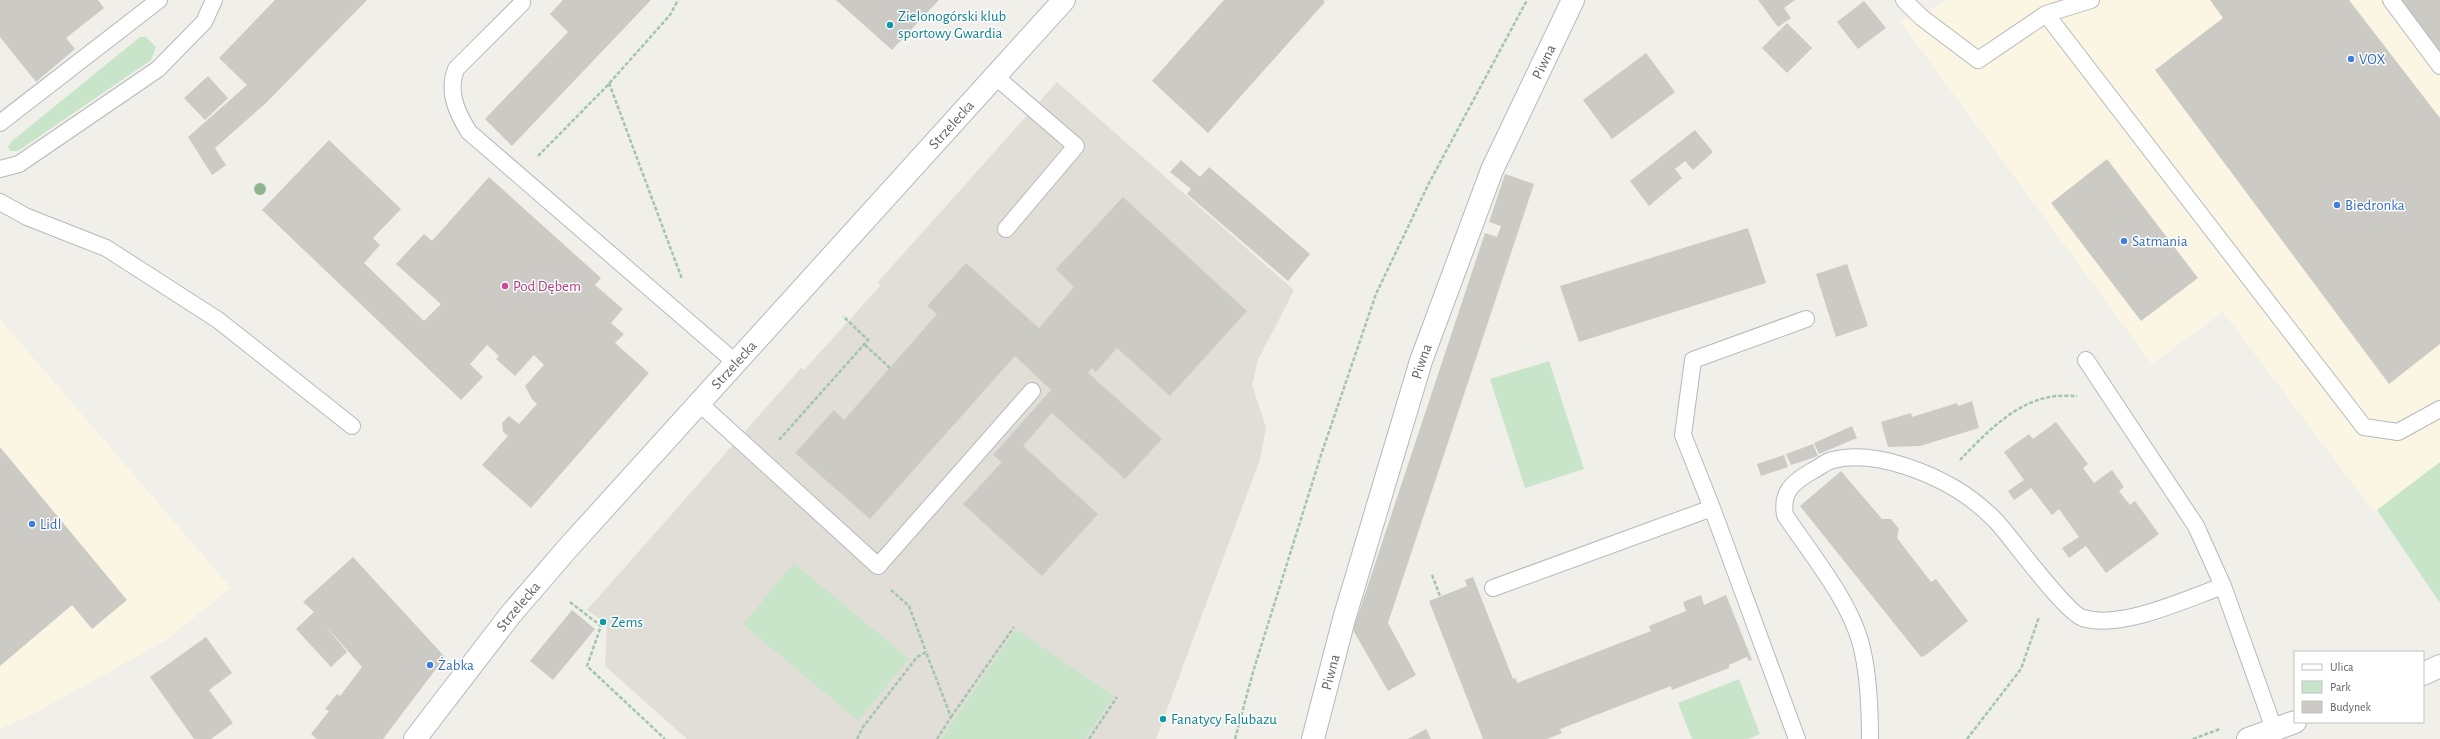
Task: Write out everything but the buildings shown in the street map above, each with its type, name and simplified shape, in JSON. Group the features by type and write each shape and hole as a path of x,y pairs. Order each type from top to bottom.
{"street":[{"name":"Strzelecka","path":"415,739 511,614 735,362 996,77 1064,0"},
{"name":"Piwna","path":"1313,739 1344,619 1422,361 1492,170 1573,0"},
{"path":"2424,674 2440,666"},
{"path":"2248,739 2294,722"}],"lane":[{"path":"0,123 159,0"},
{"path":"0,169 20,164 158,69 204,22 214,0"},
{"path":"1904,0 1921,17 1978,60 2046,14 2091,0"},
{"path":"2391,0 2440,66"},
{"path":"522,3 456,69 452,79 456,111 469,132 735,362"},
{"path":"2046,14 2364,428 2398,432 2440,409"},
{"path":"996,77 1076,146 1006,229"},
{"path":"0,202 27,217 106,248 218,320 352,426"},
{"path":"1797,739 1712,508 1683,435 1693,360 1806,319"},
{"path":"2086,360 2196,526 2223,586 2274,729"},
{"path":"699,403 878,566 1032,391"},
{"path":"1870,739 1863,652 1853,622 1838,596 1785,515 1782,503 1792,484 1832,460 1857,457 1893,462 1941,480 1965,493 1996,522 2067,606 2082,618 2105,623 2130,618 2223,586"},
{"path":"1493,588 1712,508"}],"path":[{"path":"519,175 609,83 670,15 678,0"},
{"path":"1235,739 1253,672 1318,463 1376,294 1429,183 1527,0"},
{"path":"609,83 683,282"},
{"path":"763,462 780,439 868,340 843,316"},
{"path":"865,345 890,368"},
{"path":"1941,480 1989,432 2024,405 2050,396 2110,396"},
{"path":"878,566 880,580 909,606 951,717"},
{"path":"1432,574 1440,596"},
{"path":"1967,739 2022,669 2050,586"},
{"path":"570,602 601,626 587,666 665,739"},
{"path":"937,739 1014,627"},
{"path":"856,739 863,727 917,657 926,652"},
{"path":"1088,739 1117,697"}],"shaded area":[{"path":"1947,0 2440,0 2440,462 2374,512 2223,312 2152,364 1899,20 1921,17"},
{"path":"1057,82 1294,290 1258,360 1252,385 1266,427 1260,459 1156,739 687,739 605,666 607,624 587,610 801,368 804,370 881,285 878,282"},
{"path":"0,319 231,588 166,640 37,712 0,729"}],"green space":[{"path":"140,37 146,37 156,47 151,60 18,151 10,151 8,147 12,141"},
{"path":"1549,361 1584,469 1525,488 1490,379"},
{"path":"2440,462 2440,603 2377,510"},
{"path":"794,563 909,659 858,721 743,624"},
{"path":"1016,629 1114,696 1085,739 941,739"},
{"path":"1739,679 1760,734 1748,739 1692,739 1678,703"}],"place":[{"name":"Zielonogórski klub sportowy Gwardia","path":"890,25"},
{"name":"VOX","path":"2351,59"},
{"name":"Biedronka","path":"2337,205"},
{"name":"Satmania","path":"2124,241"},
{"name":"Pod Dębem","path":"505,286"},
{"name":"Lidl","path":"32,524"},
{"name":"Zems","path":"603,622"},
{"name":"Żabka","path":"430,665"},
{"name":"Fanatycy Falubazu","path":"1163,719"}]}
